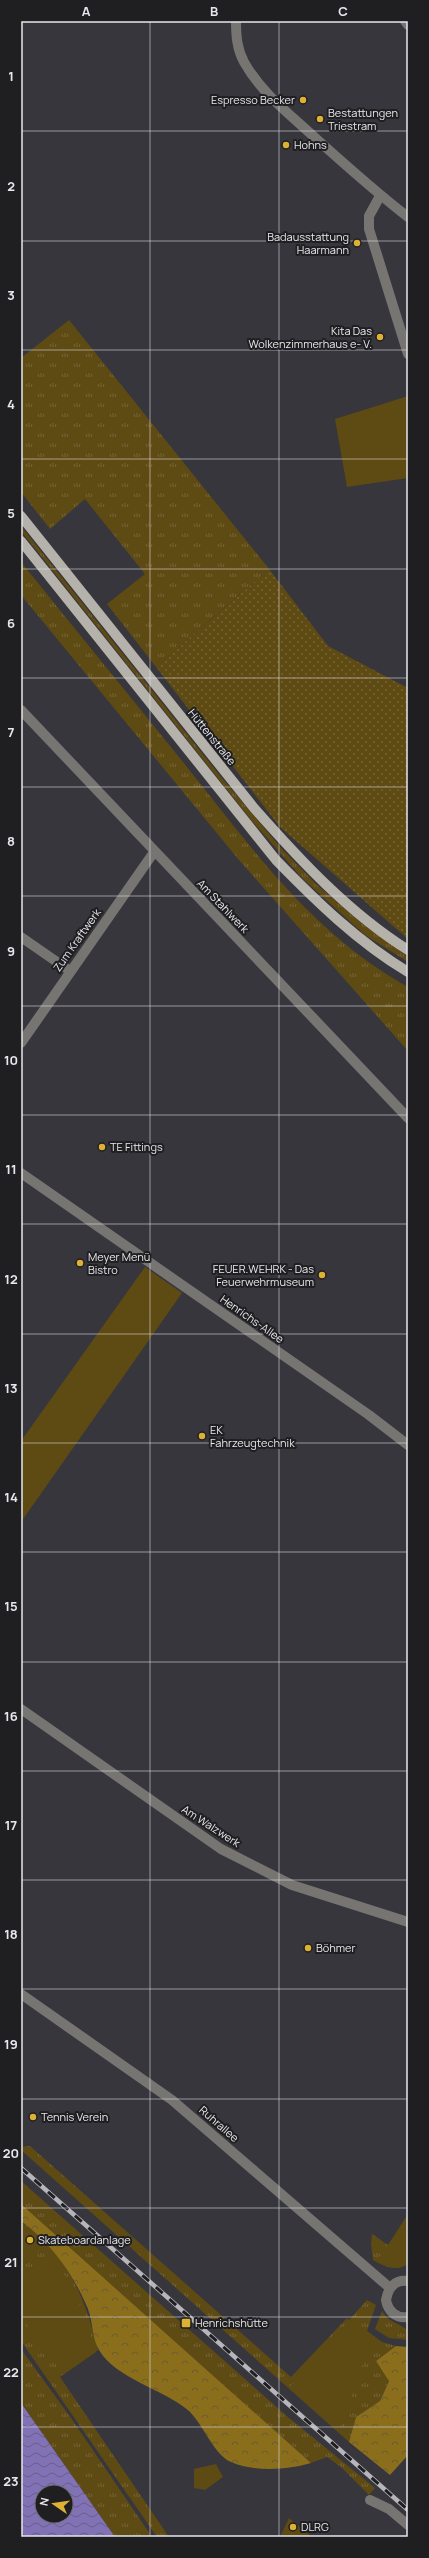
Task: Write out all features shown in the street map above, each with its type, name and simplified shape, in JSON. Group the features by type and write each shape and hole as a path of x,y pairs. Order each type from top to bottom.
{"main road":[{"name":"Hüttenstraße","path":"21,516 254,808 288,847 339,896 408,950"},
{"path":"21,541 276,860 312,897 348,929 386,958 408,972"}],"street":[{"path":"405,21 408,25"},
{"path":"236,25 239,51 258,82 272,99 380,196 408,217"},
{"path":"380,196 369,216 369,229 408,354"},
{"name":"Am Stahlwerk","path":"21,710 154,852 408,1118"},
{"name":"Zum Kraftwerk","path":"21,1043 154,852"},
{"path":"21,937 70,971"},
{"name":"Henrichs-Allee","path":"21,1173 361,1409 408,1444"},
{"name":"Am Walzwerk","path":"21,1709 222,1849 292,1885 408,1922"},
{"name":"Ruhrallee","path":"21,1994 172,2100 390,2288"},
{"path":"407,2319 392,2313 387,2307 386,2300 390,2288 396,2282 408,2281"},
{"path":"370,2500 389,2509 408,2525"}],"green space":[{"path":"69,320 269,569 156,667 107,604 145,574 85,499 50,529 21,492 21,358"},
{"path":"408,396 408,478 347,487 335,419"},
{"path":"21,526 221,777 282,849 316,884 358,920 408,957 408,962 365,935 303,879 252,821 21,531"},
{"path":"21,562 236,829 287,888 314,916 343,942 374,966 408,987 408,1051 239,860 21,595"},
{"path":"269,569 328,646 408,688 408,939 280,827 156,667"},
{"path":"145,1267 182,1293 21,1522 21,1441"},
{"path":"30,2146 291,2377 347,2318 349,2320 367,2300 376,2305 367,2331 382,2342 396,2346 376,2361 389,2380 380,2401 356,2417 349,2442 21,2150 21,2147"},
{"path":"21,2181 288,2417 375,2488 369,2495 341,2467 327,2457 311,2463 21,2204"},
{"path":"21,2204 311,2463 292,2467 260,2469 231,2462 219,2453 189,2411 167,2396 117,2369 107,2360 97,2346 88,2309 69,2272 42,2239 21,2221"},
{"path":"408,2214 408,2264 399,2268 394,2268 385,2266 373,2260 371,2244 372,2234 388,2245"},
{"path":"408,2217 408,2264 396,2268 388,2267 377,2260"},
{"path":"21,2221 51,2248 72,2278 87,2312 98,2350 60,2377 169,2537 157,2537 21,2341"},
{"name":"Skateboardanlage","path":"21,2226 42,2245 21,2262"},
{"path":"54,2260 74,2289 96,2352 64,2374 21,2317 21,2286"},
{"path":"382,2311 387,2318 408,2330 408,2340 389,2338 375,2329"},
{"path":"351,2318 373,2336 339,2431 290,2387"},
{"path":"396,2346 408,2347 408,2455 390,2475 349,2442 356,2417 380,2401 389,2381 376,2361"},
{"path":"21,2349 71,2418 152,2537 115,2537 21,2403"},
{"path":"216,2464 223,2477 205,2490 194,2488 194,2469"},
{"name":"DLRG","path":"289,2518 312,2537 280,2537"}],"water":[{"path":"21,2403 115,2537 21,2537"}],"railway":[{"path":"21,2168 408,2510"}],"place":[{"name":"Espresso Becker","path":"303,100"},
{"name":"Bestattungen Triestram","path":"320,119"},
{"name":"Hohns","path":"286,145"},
{"name":"Badausstattung Haarmann","path":"357,243"},
{"name":"Kita Das Wolkenzimmerhaus e- V.","path":"380,337"},
{"name":"TE Fittings","path":"102,1147"},
{"name":"Meyer Menü Bistro","path":"80,1263"},
{"name":"FEUER.WEHRK - Das Feuerwehrmuseum","path":"322,1275"},
{"name":"EK Fahrzeugtechnik","path":"202,1436"},
{"name":"Böhmer","path":"308,1948"},
{"name":"Tennis Verein","path":"33,2117"},
{"name":"Skateboardanlage","path":"30,2240"},
{"name":"Henrichshütte","path":"186,2323"},
{"name":"DLRG","path":"293,2527"}]}
